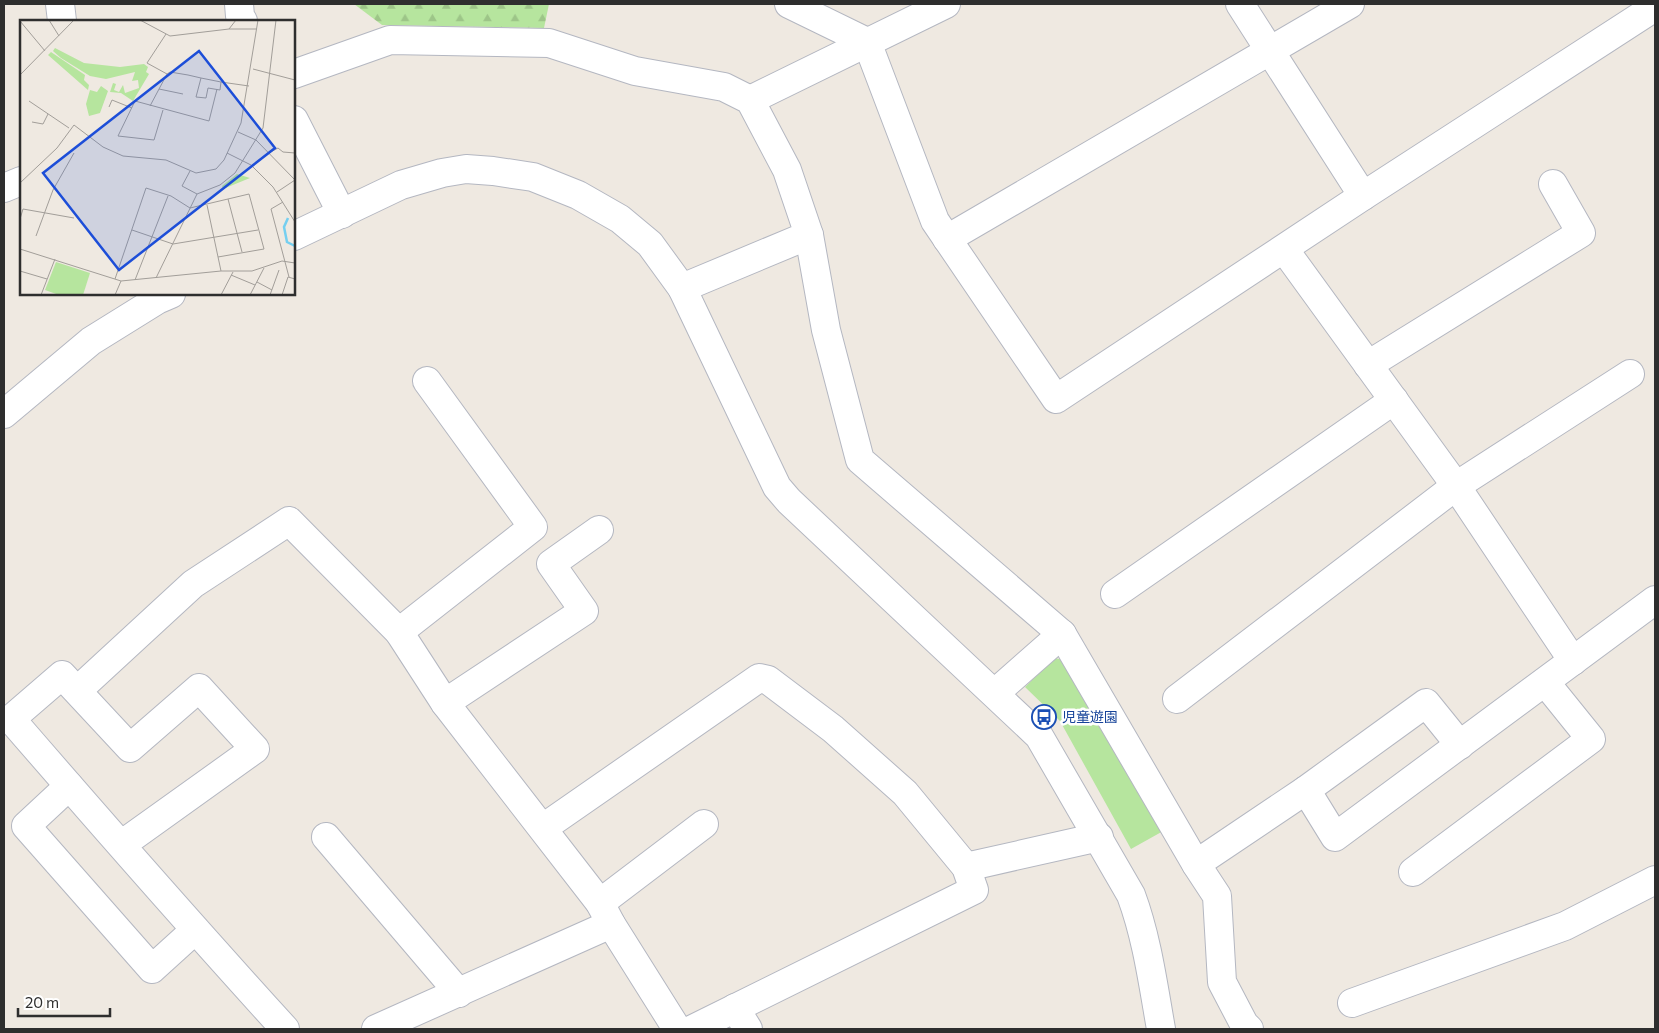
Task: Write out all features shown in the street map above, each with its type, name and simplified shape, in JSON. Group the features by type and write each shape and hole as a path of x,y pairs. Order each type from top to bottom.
{"street":[{"path":"60,4 62,20"},
{"path":"239,4 240,16 242,20"},
{"path":"789,4 867,42 935,221 1056,399 1363,196 1655,8"},
{"path":"750,100 946,4"},
{"path":"1240,4 1363,196"},
{"path":"947,239 1271,52 1350,4"},
{"path":"295,74 390,40 549,43 635,70 724,87 750,100 787,170 809,235 826,330 860,460 1062,634 1196,864 1217,896 1222,982 1244,1024 1249,1029"},
{"path":"295,122 342,214"},
{"path":"295,236 401,184 466,169 533,177 578,195 620,218 650,244 682,288 777,487 789,502 1039,736 1131,895 1139,916 1161,1029"},
{"path":"4,188 20,181"},
{"path":"1368,365 1581,233 1553,184"},
{"path":"682,288 809,235"},
{"path":"1284,249 1456,486 1572,661"},
{"path":"4,414 91,341 160,296"},
{"path":"1177,699 1456,486 1630,374"},
{"path":"399,632 533,527 427,381"},
{"path":"1116,594 1394,400"},
{"path":"78,690 193,584 289,521 399,632 445,703 606,913 677,1029"},
{"path":"445,703 584,611 551,564 599,530"},
{"path":"1306,790 1335,837 1655,600"},
{"path":"995,693 1062,634"},
{"path":"120,845 255,749 199,688 130,748 62,675 7,715 68,786 120,845 195,930 285,1029"},
{"path":"542,828 759,678 768,680 833,729 905,793 966,867 974,890 742,1018 693,1029"},
{"path":"1413,872 1591,739 1545,682"},
{"path":"1196,864 1306,790 1426,703 1460,745"},
{"path":"68,786 26,826 152,970 195,930"},
{"path":"376,1029 459,993 606,913 704,824"},
{"path":"326,837 459,993"},
{"path":"966,867 1099,837"},
{"path":"1352,1003 1565,926 1655,880"}],"green space":[{"path":"354,4 549,4 544,28 382,25"},
{"path":"1055,658 1072,662 1165,830 1131,849 1060,721 1025,687"}],"place":[{"name":"児童遊園","path":"1044,717"}]}
